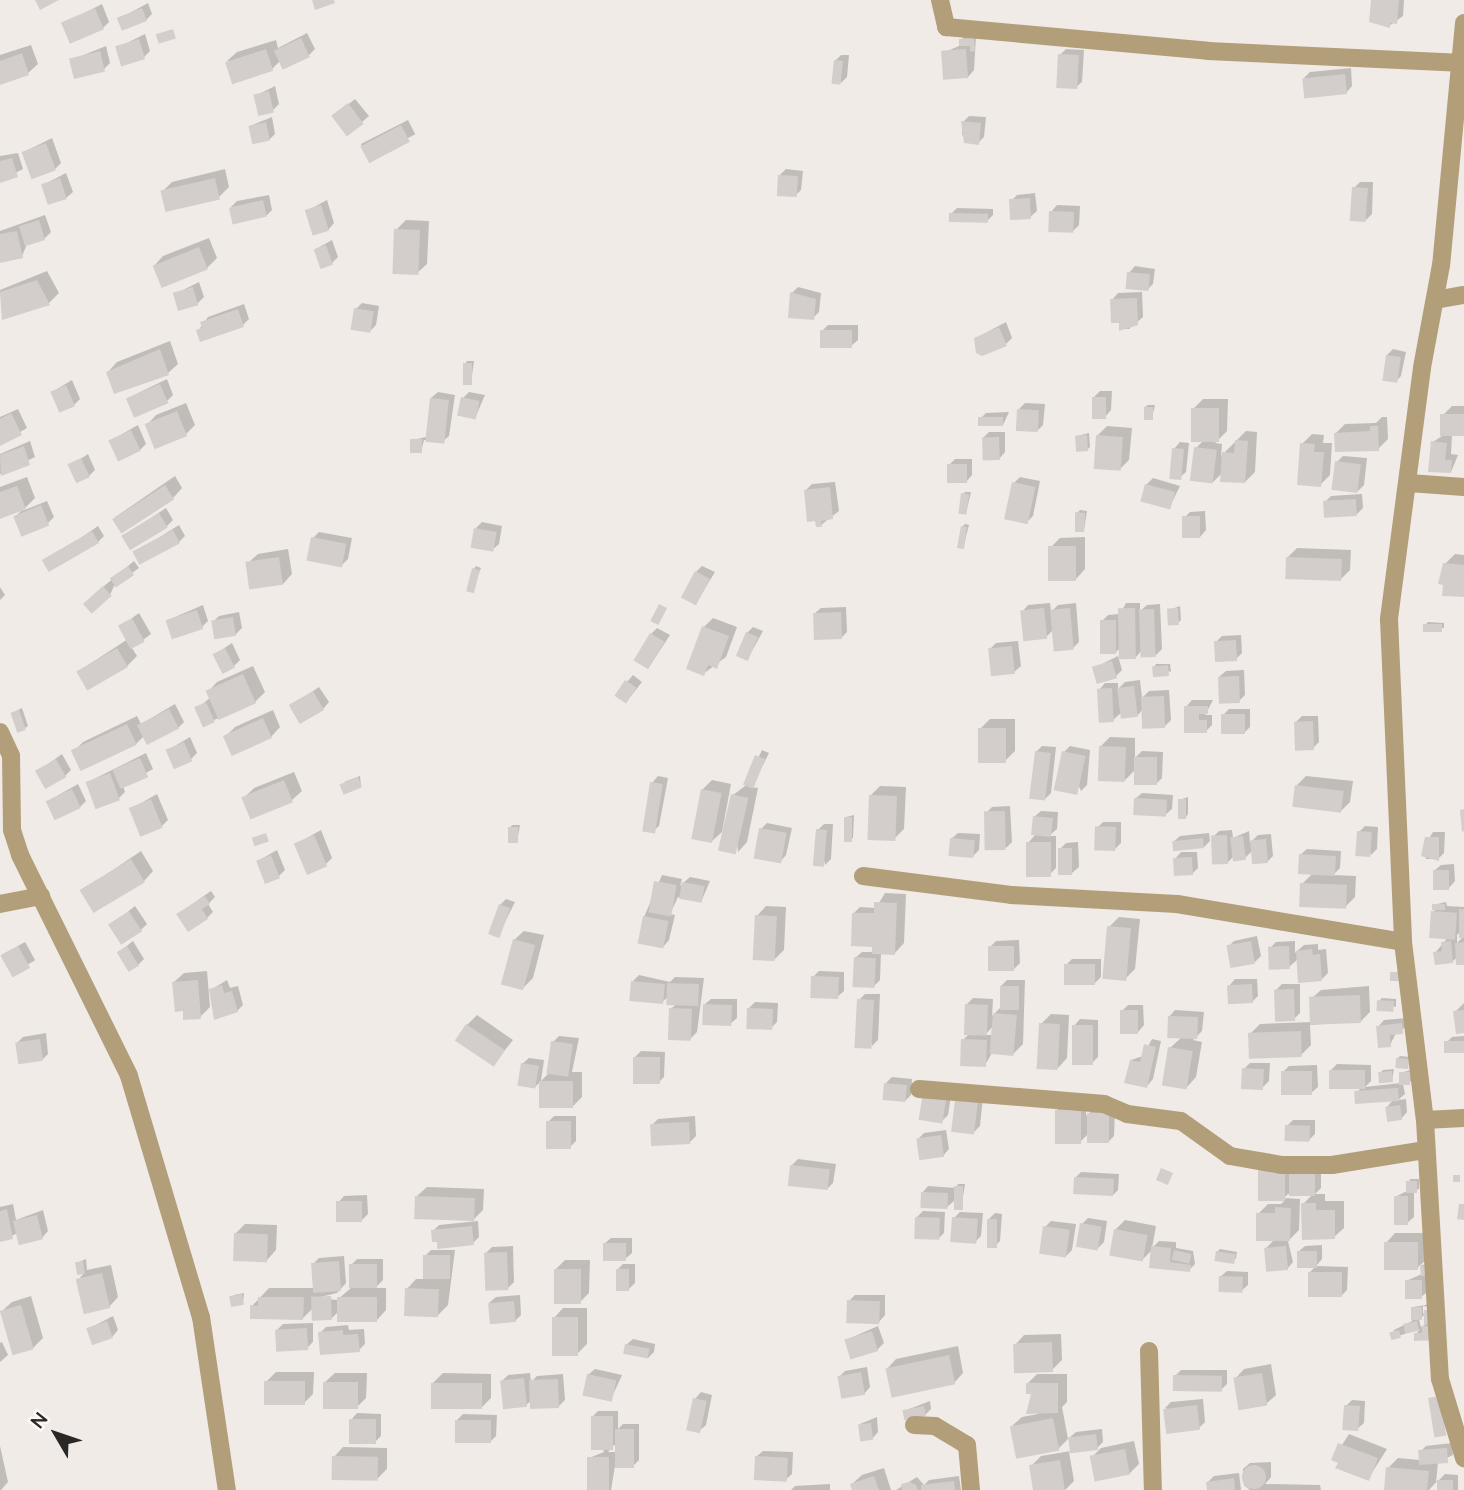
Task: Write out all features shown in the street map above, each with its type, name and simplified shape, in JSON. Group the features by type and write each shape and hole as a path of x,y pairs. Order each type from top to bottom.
{"street":[{"path":"940,0 946,27 1208,51 1463,63"},
{"path":"1464,23 1463,63 1434,300 1389,619 1403,942 1425,1120 1440,1379 1464,1458"},
{"path":"1434,300 1464,295"},
{"path":"1409,482 1464,487"},
{"path":"0,732 11,756 12,830 41,896 129,1076 201,1317 227,1490"},
{"path":"863,876 1011,895 1177,904 1403,942"},
{"path":"0,904 41,896"},
{"path":"919,1089 1104,1104 1127,1114 1181,1121 1230,1156 1282,1165 1332,1165 1426,1150"},
{"path":"1425,1120 1464,1118"},
{"path":"1149,1351 1153,1490"},
{"path":"914,1425 935,1426 967,1445 971,1490"}],"building":[{"path":"35,0 59,0 40,10"},
{"path":"312,0 334,0 335,3 315,10"},
{"path":"1371,0 1399,0 1397,24 1390,23 1390,28 1369,22"},
{"path":"95,8 104,29 70,44 61,22"},
{"path":"142,8 147,21 122,31 117,18"},
{"path":"173,29 176,39 159,44 156,34"},
{"path":"301,38 310,57 283,70 274,51"},
{"path":"974,38 975,51 970,52 970,46 959,46 959,39"},
{"path":"139,39 145,59 121,66 115,46"},
{"path":"266,49 273,71 232,84 225,62"},
{"path":"966,49 968,78 943,80 941,51"},
{"path":"100,51 105,71 74,79 69,59"},
{"path":"22,53 29,75 0,85 0,61"},
{"path":"1058,54 1079,55 1077,89 1056,88"},
{"path":"834,60 843,61 840,85 831,84"},
{"path":"1345,74 1347,94 1304,98 1302,78"},
{"path":"269,91 274,112 258,116 253,95"},
{"path":"348,103 364,124 347,136 331,116"},
{"path":"961,121 981,123 979,145 964,143"},
{"path":"266,122 270,141 252,144 248,126"},
{"path":"401,125 410,142 369,163 360,147"},
{"path":"46,143 56,170 31,179 22,152"},
{"path":"12,158 18,177 0,183 0,161"},
{"path":"778,175 798,176 797,197 777,196"},
{"path":"60,178 67,199 48,205 41,184"},
{"path":"215,178 220,199 165,212 160,191"},
{"path":"1352,187 1368,188 1366,222 1350,221"},
{"path":"1030,198 1031,219 1010,220 1009,199"},
{"path":"263,200 267,217 233,224 229,208"},
{"path":"321,205 329,231 313,236 305,210"},
{"path":"1049,211 1074,212 1073,233 1048,232"},
{"path":"949,213 988,214 988,223 949,222"},
{"path":"39,220 45,240 25,246 19,226"},
{"path":"394,229 420,230 418,275 392,274"},
{"path":"17,231 23,258 0,263 0,234"},
{"path":"326,245 333,265 321,269 314,249"},
{"path":"199,247 208,269 162,288 153,266"},
{"path":"1127,272 1150,274 1148,291 1126,289"},
{"path":"37,280 50,305 2,320 0,292"},
{"path":"193,287 198,305 178,311 173,293"},
{"path":"790,292 816,299 814,320 788,318"},
{"path":"1137,298 1138,325 1119,331 1119,323 1111,323 1110,299"},
{"path":"354,308 374,311 370,333 351,330"},
{"path":"238,309 244,327 200,342 196,330 202,328 200,322"},
{"path":"999,327 1007,346 982,356 976,353 974,338"},
{"path":"820,330 852,330 852,348 820,348"},
{"path":"160,349 169,375 114,394 106,372"},
{"path":"1386,355 1401,357 1397,383 1382,381"},
{"path":"463,363 472,363 472,385 463,385"},
{"path":"160,384 168,403 134,418 126,398"},
{"path":"66,385 75,406 59,413 50,392"},
{"path":"461,397 480,401 476,420 457,416"},
{"path":"1092,397 1106,397 1106,419 1092,419"},
{"path":"430,398 449,400 444,444 425,442"},
{"path":"1144,407 1153,407 1153,420 1144,420"},
{"path":"1191,408 1219,408 1219,442 1191,442"},
{"path":"1017,409 1039,410 1038,432 1016,431"},
{"path":"177,411 187,436 155,449 145,424"},
{"path":"11,413 22,435 0,446 0,419"},
{"path":"1440,414 1464,414 1464,436 1440,436"},
{"path":"978,417 1003,417 1003,426 978,426"},
{"path":"1370,426 1378,426 1379,451 1335,452 1334,433 1370,431"},
{"path":"131,430 141,451 118,461 108,441"},
{"path":"1087,435 1088,451 1076,452 1075,436"},
{"path":"1096,435 1123,437 1121,471 1094,469"},
{"path":"999,437 1000,460 983,461 982,438"},
{"path":"410,439 422,439 422,453 410,453"},
{"path":"1235,440 1248,441 1245,483 1220,482 1222,452 1234,453"},
{"path":"1431,441 1447,443 1445,460 1452,460 1451,473 1428,472"},
{"path":"1300,443 1315,444 1314,452 1324,452 1321,487 1297,485"},
{"path":"24,446 30,465 1,476 0,455"},
{"path":"1194,447 1217,450 1213,484 1190,481"},
{"path":"1172,448 1184,449 1181,480 1169,479"},
{"path":"81,458 90,477 76,483 67,464"},
{"path":"1335,461 1361,464 1357,493 1331,490"},
{"path":"947,464 967,464 967,483 947,483"},
{"path":"1012,482 1035,487 1028,524 1004,519"},
{"path":"1145,484 1175,492 1170,509 1140,501"},
{"path":"165,485 174,499 121,534 112,519"},
{"path":"17,486 26,509 0,519 0,492"},
{"path":"830,487 833,519 821,521 822,527 816,527 815,521 807,522 804,490"},
{"path":"961,493 969,494 966,515 958,514"},
{"path":"1356,499 1357,516 1324,518 1323,501"},
{"path":"41,505 49,525 21,537 13,516"},
{"path":"1075,512 1085,513 1084,532 1075,532"},
{"path":"159,513 168,528 130,550 121,536"},
{"path":"1182,516 1200,516 1200,538 1182,538"},
{"path":"961,526 967,527 964,549 957,548"},
{"path":"474,528 497,532 493,552 471,548"},
{"path":"173,530 180,543 139,565 132,552"},
{"path":"92,531 99,543 49,572 42,560"},
{"path":"311,537 346,544 342,567 306,561"},
{"path":"1048,546 1076,546 1076,581 1048,581"},
{"path":"279,557 283,585 249,589 245,562"},
{"path":"1286,557 1342,559 1341,581 1285,579"},
{"path":"1443,563 1464,565 1464,597 1442,596 1443,585 1438,584"},
{"path":"128,566 134,575 116,587 110,578"},
{"path":"472,568 480,570 474,593 466,591"},
{"path":"695,571 710,579 696,605 681,597"},
{"path":"103,586 112,596 92,614 83,604"},
{"path":"659,604 667,608 658,625 650,621"},
{"path":"1044,608 1047,639 1023,641 1020,611"},
{"path":"1070,608 1074,650 1054,652 1050,610"},
{"path":"1118,608 1135,608 1136,659 1119,659"},
{"path":"1178,608 1179,625 1168,626 1167,609"},
{"path":"1154,609 1156,657 1141,657 1139,610"},
{"path":"197,610 203,629 172,639 166,620"},
{"path":"841,612 842,639 814,640 813,613"},
{"path":"233,617 236,636 214,639 211,620"},
{"path":"132,618 145,642 131,649 118,626"},
{"path":"1100,620 1116,620 1116,654 1100,654"},
{"path":"1423,624 1442,624 1442,632 1423,632"},
{"path":"702,626 729,636 717,669 708,665 704,676 686,669"},
{"path":"746,632 758,637 748,661 736,656"},
{"path":"650,633 665,642 648,669 634,660"},
{"path":"1236,640 1237,661 1215,662 1214,641"},
{"path":"1012,646 1015,674 991,676 988,649"},
{"path":"117,648 128,667 87,691 76,672"},
{"path":"225,648 235,668 223,674 213,654"},
{"path":"1112,661 1117,678 1097,684 1092,667"},
{"path":"1168,665 1169,676 1153,677 1152,666"},
{"path":"243,674 256,703 219,720 206,691"},
{"path":"1239,676 1240,703 1219,704 1218,677"},
{"path":"625,680 637,688 626,704 614,696"},
{"path":"1134,686 1138,717 1121,719 1117,688"},
{"path":"1112,688 1114,722 1099,723 1097,689"},
{"path":"313,691 324,710 300,724 289,705"},
{"path":"1164,696 1165,728 1142,729 1141,697"},
{"path":"206,702 215,722 203,727 194,707"},
{"path":"1184,706 1208,706 1208,714 1199,714 1199,720 1207,720 1207,733 1184,733"},
{"path":"169,709 179,729 147,745 137,725"},
{"path":"19,710 26,730 17,733 10,713"},
{"path":"1221,714 1245,714 1245,734 1221,734"},
{"path":"263,718 272,738 232,756 223,736"},
{"path":"1313,721 1314,750 1295,751 1294,722"},
{"path":"127,724 137,745 81,771 71,750"},
{"path":"978,728 1006,728 1006,763 978,763"},
{"path":"184,742 192,761 174,769 166,750"},
{"path":"1099,746 1126,747 1125,782 1098,781"},
{"path":"1035,751 1051,753 1045,801 1029,799"},
{"path":"1062,751 1085,756 1077,795 1054,790"},
{"path":"755,755 765,759 753,789 743,785"},
{"path":"1134,757 1157,757 1157,785 1134,785"},
{"path":"140,758 148,777 121,789 112,770"},
{"path":"56,759 66,777 45,789 35,771"},
{"path":"110,773 120,800 95,809 86,782"},
{"path":"358,777 362,787 344,795 339,784"},
{"path":"284,780 293,802 250,819 241,797"},
{"path":"650,782 663,784 655,833 642,831"},
{"path":"1295,785 1344,791 1341,813 1292,807"},
{"path":"72,789 81,808 55,820 46,801"},
{"path":"701,789 722,793 712,843 691,839"},
{"path":"731,794 749,798 735,855 718,851"},
{"path":"869,795 897,796 895,841 867,840"},
{"path":"1134,798 1167,800 1166,817 1133,815"},
{"path":"151,799 163,828 140,837 129,808"},
{"path":"1178,799 1186,799 1186,819 1178,819"},
{"path":"1464,809 1464,831 1462,832 1460,810"},
{"path":"984,811 1005,811 1006,850 985,850"},
{"path":"1033,816 1053,818 1051,837 1031,835"},
{"path":"844,817 852,817 852,842 844,842"},
{"path":"1095,826 1116,827 1115,851 1094,850"},
{"path":"508,827 518,827 518,843 508,843"},
{"path":"759,828 787,833 781,863 754,859"},
{"path":"816,829 827,830 824,867 813,866"},
{"path":"1357,831 1372,832 1370,857 1355,856"},
{"path":"266,833 269,842 255,846 252,838"},
{"path":"314,835 327,866 307,875 294,844"},
{"path":"1227,835 1228,864 1212,865 1211,836"},
{"path":"1243,836 1246,860 1233,861 1230,838"},
{"path":"1425,837 1439,837 1439,861 1421,856"},
{"path":"950,838 975,840 973,858 948,856"},
{"path":"1203,838 1204,848 1173,851 1172,841"},
{"path":"1266,839 1268,863 1252,864 1250,840"},
{"path":"1026,842 1051,842 1051,877 1026,877"},
{"path":"1058,848 1072,848 1072,875 1058,875"},
{"path":"1299,854 1336,856 1335,876 1298,874"},
{"path":"271,855 280,878 265,884 256,861"},
{"path":"1192,857 1193,875 1174,876 1173,858"},
{"path":"131,859 145,882 93,913 80,890"},
{"path":"1433,870 1449,870 1449,890 1433,890"},
{"path":"654,881 677,885 671,917 648,913"},
{"path":"682,882 705,886 702,903 679,899"},
{"path":"1300,883 1347,885 1346,909 1299,907"},
{"path":"205,896 210,904 202,909 208,919 188,932 176,914"},
{"path":"874,902 897,903 895,955 872,954 872,947 851,946 852,913 874,913"},
{"path":"499,904 510,908 499,938 488,934"},
{"path":"1432,904 1445,904 1445,910 1432,910"},
{"path":"1459,909 1464,909 1464,938 1459,938"},
{"path":"129,911 142,931 121,945 108,925"},
{"path":"1431,911 1457,913 1455,940 1429,938"},
{"path":"755,915 777,916 775,961 753,960"},
{"path":"643,916 669,921 663,948 638,943"},
{"path":"1107,926 1131,928 1126,981 1102,979"},
{"path":"513,939 535,945 523,990 501,984"},
{"path":"1251,941 1255,964 1230,968 1226,945"},
{"path":"1451,941 1453,963 1435,965 1433,952 1442,951 1441,942"},
{"path":"1464,942 1464,965 1456,965 1455,943"},
{"path":"18,946 30,968 13,978 1,956"},
{"path":"127,946 139,966 129,972 117,952"},
{"path":"988,946 1014,946 1014,971 988,971"},
{"path":"1289,946 1290,969 1269,970 1268,947"},
{"path":"1312,949 1313,955 1320,954 1322,981 1298,983 1296,951"},
{"path":"854,957 876,958 874,988 852,987"},
{"path":"1064,964 1095,964 1095,985 1064,985"},
{"path":"1390,972 1405,972 1405,981 1390,981"},
{"path":"811,976 839,977 838,999 810,998"},
{"path":"198,980 201,1019 183,1020 183,1011 175,1012 172,982"},
{"path":"631,981 665,984 663,1004 629,1001"},
{"path":"667,983 699,984 698,1006 666,1005"},
{"path":"1252,984 1253,1003 1228,1004 1227,985"},
{"path":"222,985 224,993 232,991 238,1012 214,1020 209,989"},
{"path":"1000,986 1019,986 1019,1010 1000,1010"},
{"path":"1294,989 1295,1021 1275,1022 1274,990"},
{"path":"1360,995 1361,1023 1310,1025 1309,997"},
{"path":"857,999 874,1000 871,1049 854,1048"},
{"path":"1377,1000 1394,1001 1393,1012 1376,1011"},
{"path":"703,1004 732,1005 731,1026 702,1025"},
{"path":"965,1004 988,1005 987,1036 964,1035"},
{"path":"669,1008 692,1009 691,1041 668,1040"},
{"path":"747,1008 773,1009 772,1030 746,1029"},
{"path":"1120,1010 1138,1010 1138,1034 1120,1034"},
{"path":"1464,1010 1464,1033 1456,1034 1453,1011"},
{"path":"993,1013 1017,1015 1013,1056 989,1054"},
{"path":"1168,1016 1198,1017 1197,1039 1167,1038"},
{"path":"1039,1023 1060,1024 1058,1070 1037,1069"},
{"path":"1402,1023 1403,1034 1390,1035 1391,1047 1378,1048 1376,1026"},
{"path":"466,1024 505,1050 494,1067 455,1041"},
{"path":"1072,1025 1093,1025 1093,1065 1072,1065"},
{"path":"1301,1031 1302,1057 1249,1059 1248,1033"},
{"path":"40,1039 43,1061 18,1064 15,1042"},
{"path":"961,1039 987,1040 986,1067 960,1066"},
{"path":"551,1041 573,1044 568,1077 546,1074"},
{"path":"1444,1041 1464,1041 1464,1053 1444,1053"},
{"path":"1144,1044 1156,1047 1147,1088 1124,1083 1130,1060 1140,1062"},
{"path":"1168,1047 1193,1051 1187,1089 1162,1086"},
{"path":"633,1057 660,1057 660,1084 633,1084"},
{"path":"1396,1058 1409,1059 1408,1069 1395,1068"},
{"path":"521,1063 539,1066 535,1089 517,1086"},
{"path":"1242,1068 1264,1069 1263,1090 1241,1089"},
{"path":"1329,1070 1365,1070 1365,1089 1329,1089"},
{"path":"1281,1071 1312,1071 1312,1095 1281,1095"},
{"path":"1392,1071 1393,1082 1379,1083 1378,1072"},
{"path":"1399,1072 1410,1072 1410,1085 1399,1085"},
{"path":"539,1081 573,1081 573,1108 539,1108"},
{"path":"884,1083 907,1085 905,1102 883,1100"},
{"path":"1398,1088 1399,1101 1355,1104 1354,1091"},
{"path":"923,1092 947,1096 942,1123 919,1120"},
{"path":"955,1100 978,1103 974,1135 951,1132"},
{"path":"1400,1105 1402,1120 1387,1122 1385,1107"},
{"path":"1055,1110 1081,1110 1081,1144 1055,1144"},
{"path":"1087,1113 1109,1113 1109,1143 1087,1143"},
{"path":"546,1121 571,1121 571,1149 546,1149"},
{"path":"689,1122 690,1144 651,1146 650,1124"},
{"path":"1285,1125 1310,1126 1309,1142 1284,1141"},
{"path":"941,1135 944,1157 919,1160 916,1138"},
{"path":"790,1165 830,1169 828,1190 788,1186"},
{"path":"1258,1167 1285,1167 1285,1201 1258,1201"},
{"path":"1161,1168 1173,1173 1168,1185 1156,1180"},
{"path":"1289,1170 1315,1170 1315,1196 1289,1196"},
{"path":"1453,1175 1460,1175 1460,1182 1453,1182"},
{"path":"1074,1177 1114,1179 1113,1196 1073,1194"},
{"path":"1406,1181 1417,1181 1417,1193 1406,1193"},
{"path":"954,1186 963,1186 963,1210 954,1210"},
{"path":"921,1192 948,1193 947,1209 920,1208"},
{"path":"415,1196 475,1198 474,1221 414,1219"},
{"path":"1394,1196 1408,1196 1408,1225 1394,1225"},
{"path":"336,1201 362,1201 362,1222 336,1222"},
{"path":"1301,1203 1316,1203 1316,1210 1335,1210 1335,1239 1302,1240"},
{"path":"1459,1204 1464,1204 1464,1220 1457,1219"},
{"path":"1275,1207 1291,1208 1290,1241 1256,1241 1256,1213 1275,1213"},
{"path":"7,1209 13,1239 0,1242 0,1211"},
{"path":"37,1215 43,1239 19,1245 13,1221"},
{"path":"915,1217 940,1218 939,1240 914,1239"},
{"path":"952,1217 978,1219 976,1244 950,1242"},
{"path":"987,1219 997,1219 997,1248 987,1248"},
{"path":"1080,1223 1102,1227 1097,1250 1076,1247"},
{"path":"472,1226 474,1245 437,1249 437,1242 432,1242 431,1230"},
{"path":"1043,1226 1070,1230 1066,1257 1039,1254"},
{"path":"1114,1229 1147,1235 1143,1261 1109,1256"},
{"path":"234,1233 268,1234 267,1262 233,1261"},
{"path":"1384,1242 1418,1242 1418,1270 1384,1270"},
{"path":"603,1243 626,1243 626,1261 603,1261"},
{"path":"1151,1246 1171,1248 1170,1262 1191,1265 1190,1272 1149,1268"},
{"path":"1286,1246 1288,1270 1266,1272 1264,1248"},
{"path":"1174,1250 1192,1254 1189,1264 1172,1260"},
{"path":"1216,1251 1236,1254 1234,1264 1214,1261"},
{"path":"1297,1251 1317,1251 1317,1268 1297,1268"},
{"path":"507,1252 508,1290 485,1291 484,1253"},
{"path":"423,1255 450,1255 450,1279 423,1279"},
{"path":"83,1261 85,1274 77,1275 75,1262"},
{"path":"339,1261 341,1291 313,1293 311,1263"},
{"path":"349,1264 377,1264 377,1288 349,1288"},
{"path":"1430,1265 1431,1275 1421,1276 1420,1266"},
{"path":"554,1269 581,1269 581,1304 554,1304"},
{"path":"616,1269 629,1269 629,1291 616,1291"},
{"path":"1308,1272 1342,1272 1342,1297 1308,1297"},
{"path":"102,1273 110,1308 84,1314 76,1279"},
{"path":"1219,1276 1243,1277 1242,1293 1218,1292"},
{"path":"1405,1280 1422,1280 1422,1299 1405,1299"},
{"path":"405,1288 439,1289 438,1317 404,1316"},
{"path":"242,1294 244,1305 231,1307 229,1296"},
{"path":"331,1296 332,1320 312,1321 311,1297"},
{"path":"258,1297 304,1297 303,1320 250,1319 250,1305 258,1306"},
{"path":"337,1297 377,1297 377,1322 337,1322"},
{"path":"847,1300 880,1301 879,1324 846,1323"},
{"path":"514,1301 516,1322 490,1324 488,1303"},
{"path":"21,1305 34,1349 13,1355 0,1311"},
{"path":"1411,1307 1422,1307 1422,1320 1411,1320"},
{"path":"1424,1310 1437,1310 1437,1324 1424,1324"},
{"path":"552,1317 578,1317 578,1356 552,1356"},
{"path":"107,1321 113,1338 92,1345 86,1328"},
{"path":"1417,1321 1419,1331 1405,1333 1403,1324"},
{"path":"1422,1326 1440,1326 1440,1340 1414,1341 1414,1333 1422,1333"},
{"path":"307,1328 308,1350 276,1352 275,1330"},
{"path":"343,1330 343,1335 358,1334 360,1352 320,1355 318,1332"},
{"path":"1399,1330 1401,1338 1391,1340 1389,1332"},
{"path":"872,1331 878,1351 850,1360 844,1339"},
{"path":"1052,1342 1053,1372 1014,1373 1013,1343"},
{"path":"625,1344 650,1349 648,1359 623,1354"},
{"path":"949,1355 955,1384 892,1398 885,1369"},
{"path":"861,1372 865,1395 841,1399 837,1376"},
{"path":"1262,1373 1267,1406 1239,1410 1233,1378"},
{"path":"587,1374 616,1380 612,1402 582,1396"},
{"path":"1173,1375 1222,1376 1222,1392 1173,1391"},
{"path":"524,1378 527,1407 503,1409 500,1381"},
{"path":"558,1379 559,1408 530,1409 529,1380"},
{"path":"264,1381 305,1381 305,1405 264,1405"},
{"path":"323,1382 358,1382 358,1409 323,1409"},
{"path":"431,1383 482,1383 482,1409 431,1409"},
{"path":"1026,1383 1058,1383 1058,1413 1026,1414 1031,1394 1026,1394"},
{"path":"1440,1396 1446,1436 1434,1437 1428,1398"},
{"path":"693,1398 707,1401 700,1433 686,1430"},
{"path":"1197,1405 1200,1430 1166,1434 1163,1409"},
{"path":"1344,1405 1360,1406 1358,1431 1342,1430"},
{"path":"924,1406 926,1416 904,1420 902,1410"},
{"path":"591,1416 613,1416 613,1450 591,1450"},
{"path":"1053,1418 1059,1450 1016,1459 1010,1426"},
{"path":"349,1419 376,1419 376,1444 349,1444"},
{"path":"455,1420 491,1420 491,1443 455,1443"},
{"path":"871,1423 873,1440 860,1441 858,1425"},
{"path":"615,1429 634,1429 634,1468 615,1468"},
{"path":"1096,1434 1098,1450 1070,1453 1068,1437"},
{"path":"1338,1443 1378,1458 1369,1481 1335,1468 1338,1463 1331,1460"},
{"path":"1447,1448 1448,1463 1419,1465 1418,1450"},
{"path":"1125,1449 1130,1475 1095,1481 1090,1456"},
{"path":"332,1456 378,1457 378,1481 332,1480"},
{"path":"755,1456 788,1458 787,1482 754,1480"},
{"path":"587,1457 609,1457 609,1490 587,1490"},
{"path":"1060,1460 1065,1490 1033,1490 1029,1465"},
{"path":"1254,1465 1263,1468 1266,1477 1263,1486 1254,1489 1245,1486 1242,1477 1245,1468"},
{"path":"1386,1467 1429,1471 1427,1490 1384,1490"},
{"path":"874,1476 879,1490 852,1490 850,1484"},
{"path":"1234,1478 1235,1490 1207,1490 1206,1482"},
{"path":"1437,1480 1453,1480 1453,1490 1437,1490"},
{"path":"954,1481 955,1490 921,1490 921,1485"},
{"path":"910,1482 916,1485 918,1490 902,1490 901,1484"}]}
